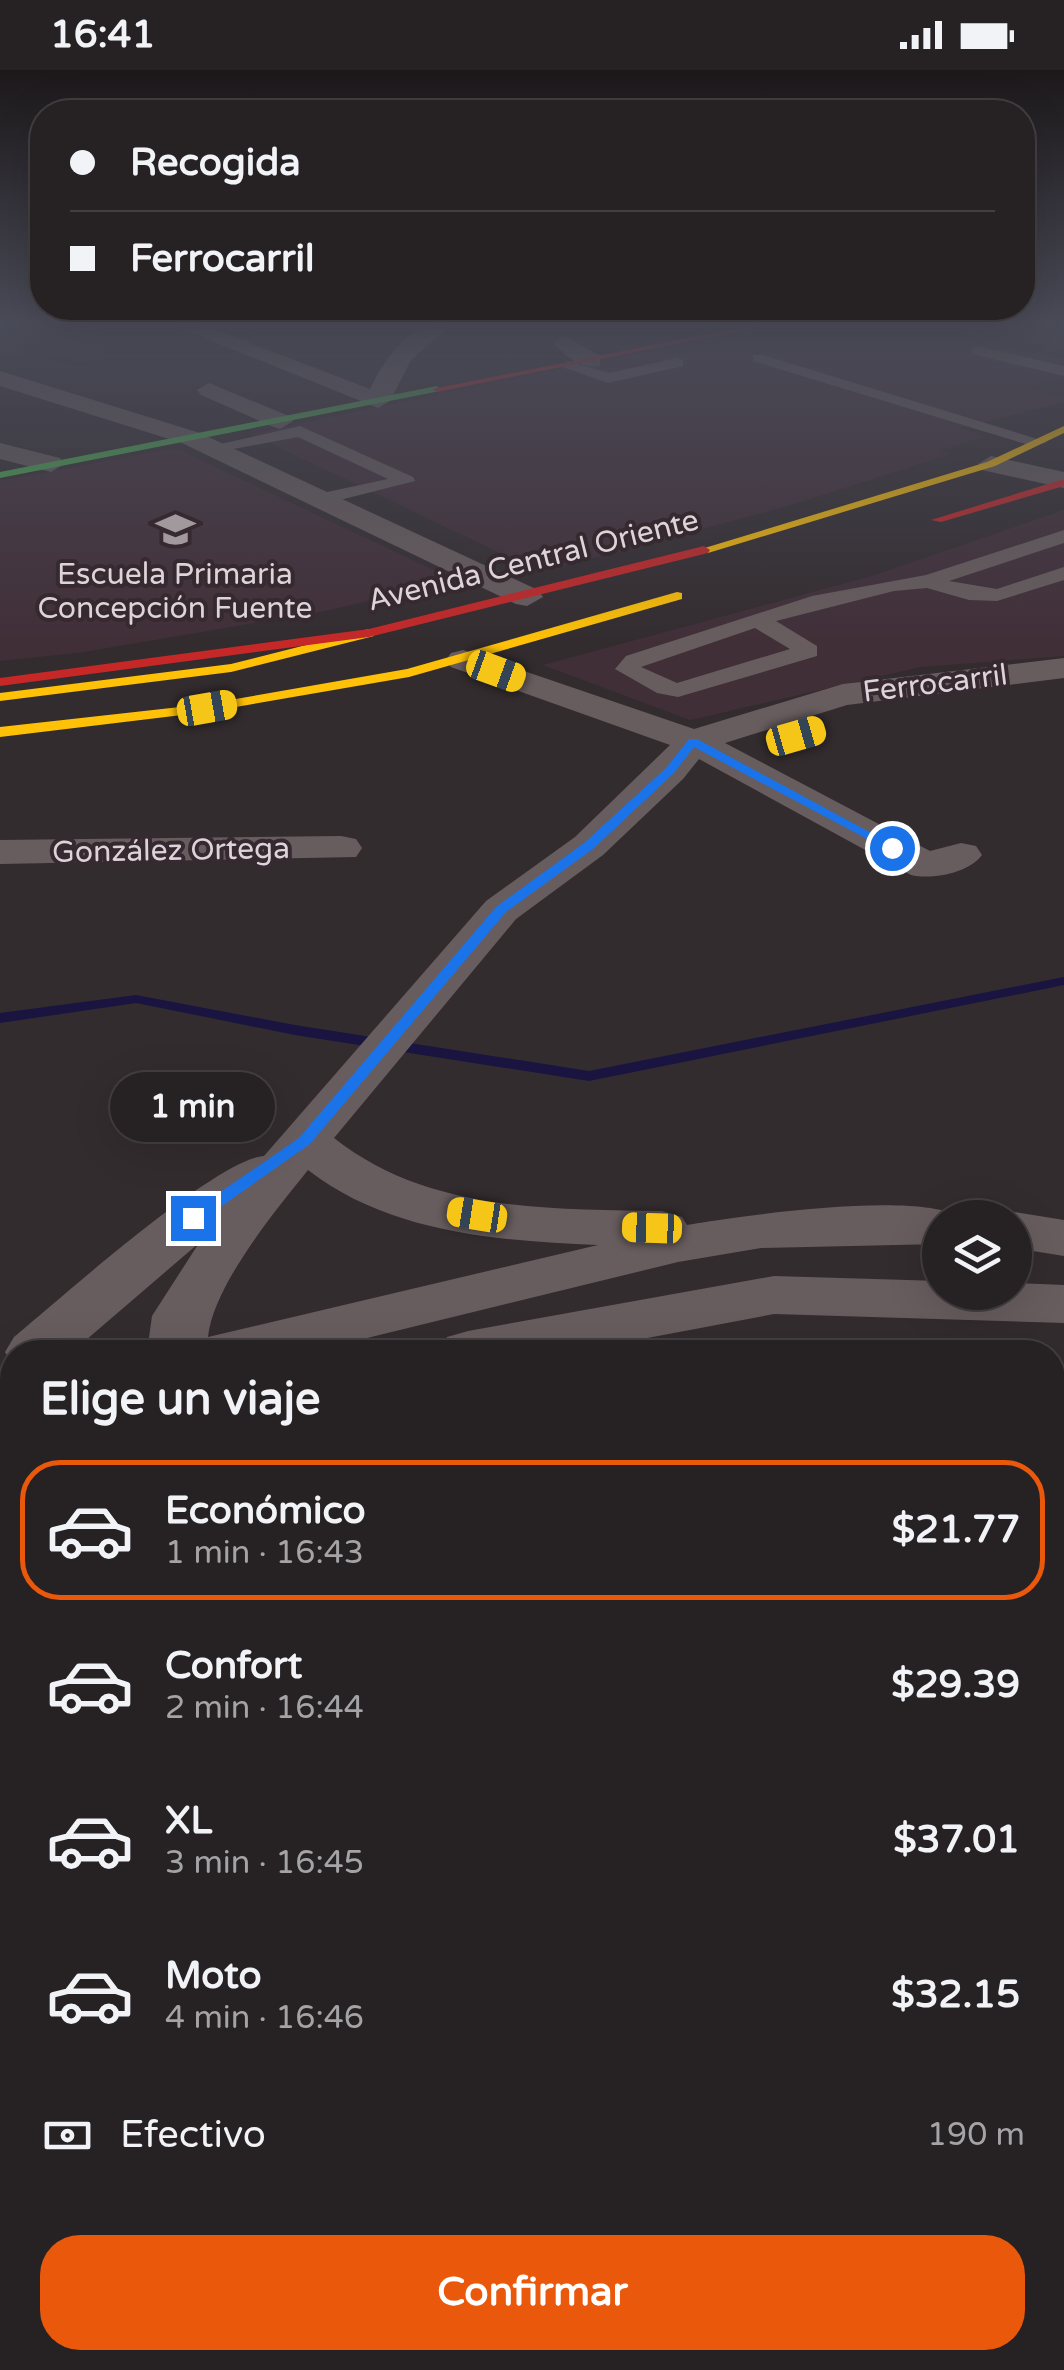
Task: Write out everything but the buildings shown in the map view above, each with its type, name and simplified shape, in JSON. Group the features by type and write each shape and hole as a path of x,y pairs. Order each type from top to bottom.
{"main road":[{"path":"0,475 202,443 252,428"},
{"name":"Avenida Central Oriente","path":"0,682 369,632 526,597 638,570 991,464 1064,430"},
{"path":"914,526 1064,481"},
{"name":"Avenida Central Oriente","path":"4,731 207,708 463,660 707,587"},
{"path":"0,697 230,668 369,632"}],"street":[{"path":"156,428 202,443 526,597"},
{"path":"0,451 51,464"},
{"path":"991,464 1064,481"},
{"path":"463,660 696,757 926,866 961,856"},
{"name":"Ferrocarril","path":"179,1340 182,1316 252,1206 501,910 588,846 696,757 843,694 1064,668"},
{"name":"Ferrocarril","path":"696,757 870,714 1064,684"},
{"name":"González Ortega","path":"0,852 342,848"},
{"path":"319,1123 338,1168 387,1195 448,1211 534,1225 761,1230 922,1226"},
{"name":"Ferrocarril","path":"49,1340 193,1218 319,1123"},
{"path":"280,1340 678,1244 761,1230"},
{"path":"1032,1233 1064,1238"},
{"path":"534,1340 774,1296 1064,1304"}],"lane":[{"path":"992,428 1038,442"},
{"path":"202,443 300,431 406,481 320,499"},
{"path":"761,622 808,651 678,690 665,688 627,668 634,661 761,622 889,583 928,581 1064,536"},
{"path":"928,581 970,597 988,598 1064,573"}],"shaded area":[{"path":"278,428 962,428 986,437 940,450 951,454 788,506 540,572 251,434"},
{"name":"Escuela Primaria Concepción Fuente","path":"175,448 455,580 330,610 84,652 0,661 0,481"},
{"path":"1064,510 1064,656 920,667 690,720 543,665 872,576"}],"waterway":[{"path":"0,1018 136,999 295,1030 589,1076 1064,981"}],"traffic: fast":[{"path":"0,475 237,428"}],"traffic: slow":[{"path":"704,550 991,464 1064,429"},
{"path":"0,732 207,708 409,673 677,596"},
{"path":"0,697 231,668 369,633"}],"traffic: jam":[{"path":"937,520 1064,482"},
{"path":"0,682 369,633 704,550"}],"place":[{"name":"Escuela Primaria Concepción Fuente","path":"175,530"}],"route":[{"path":"193,1218 305,1141 501,910 588,846 670,771 693,742 892,848"}]}
